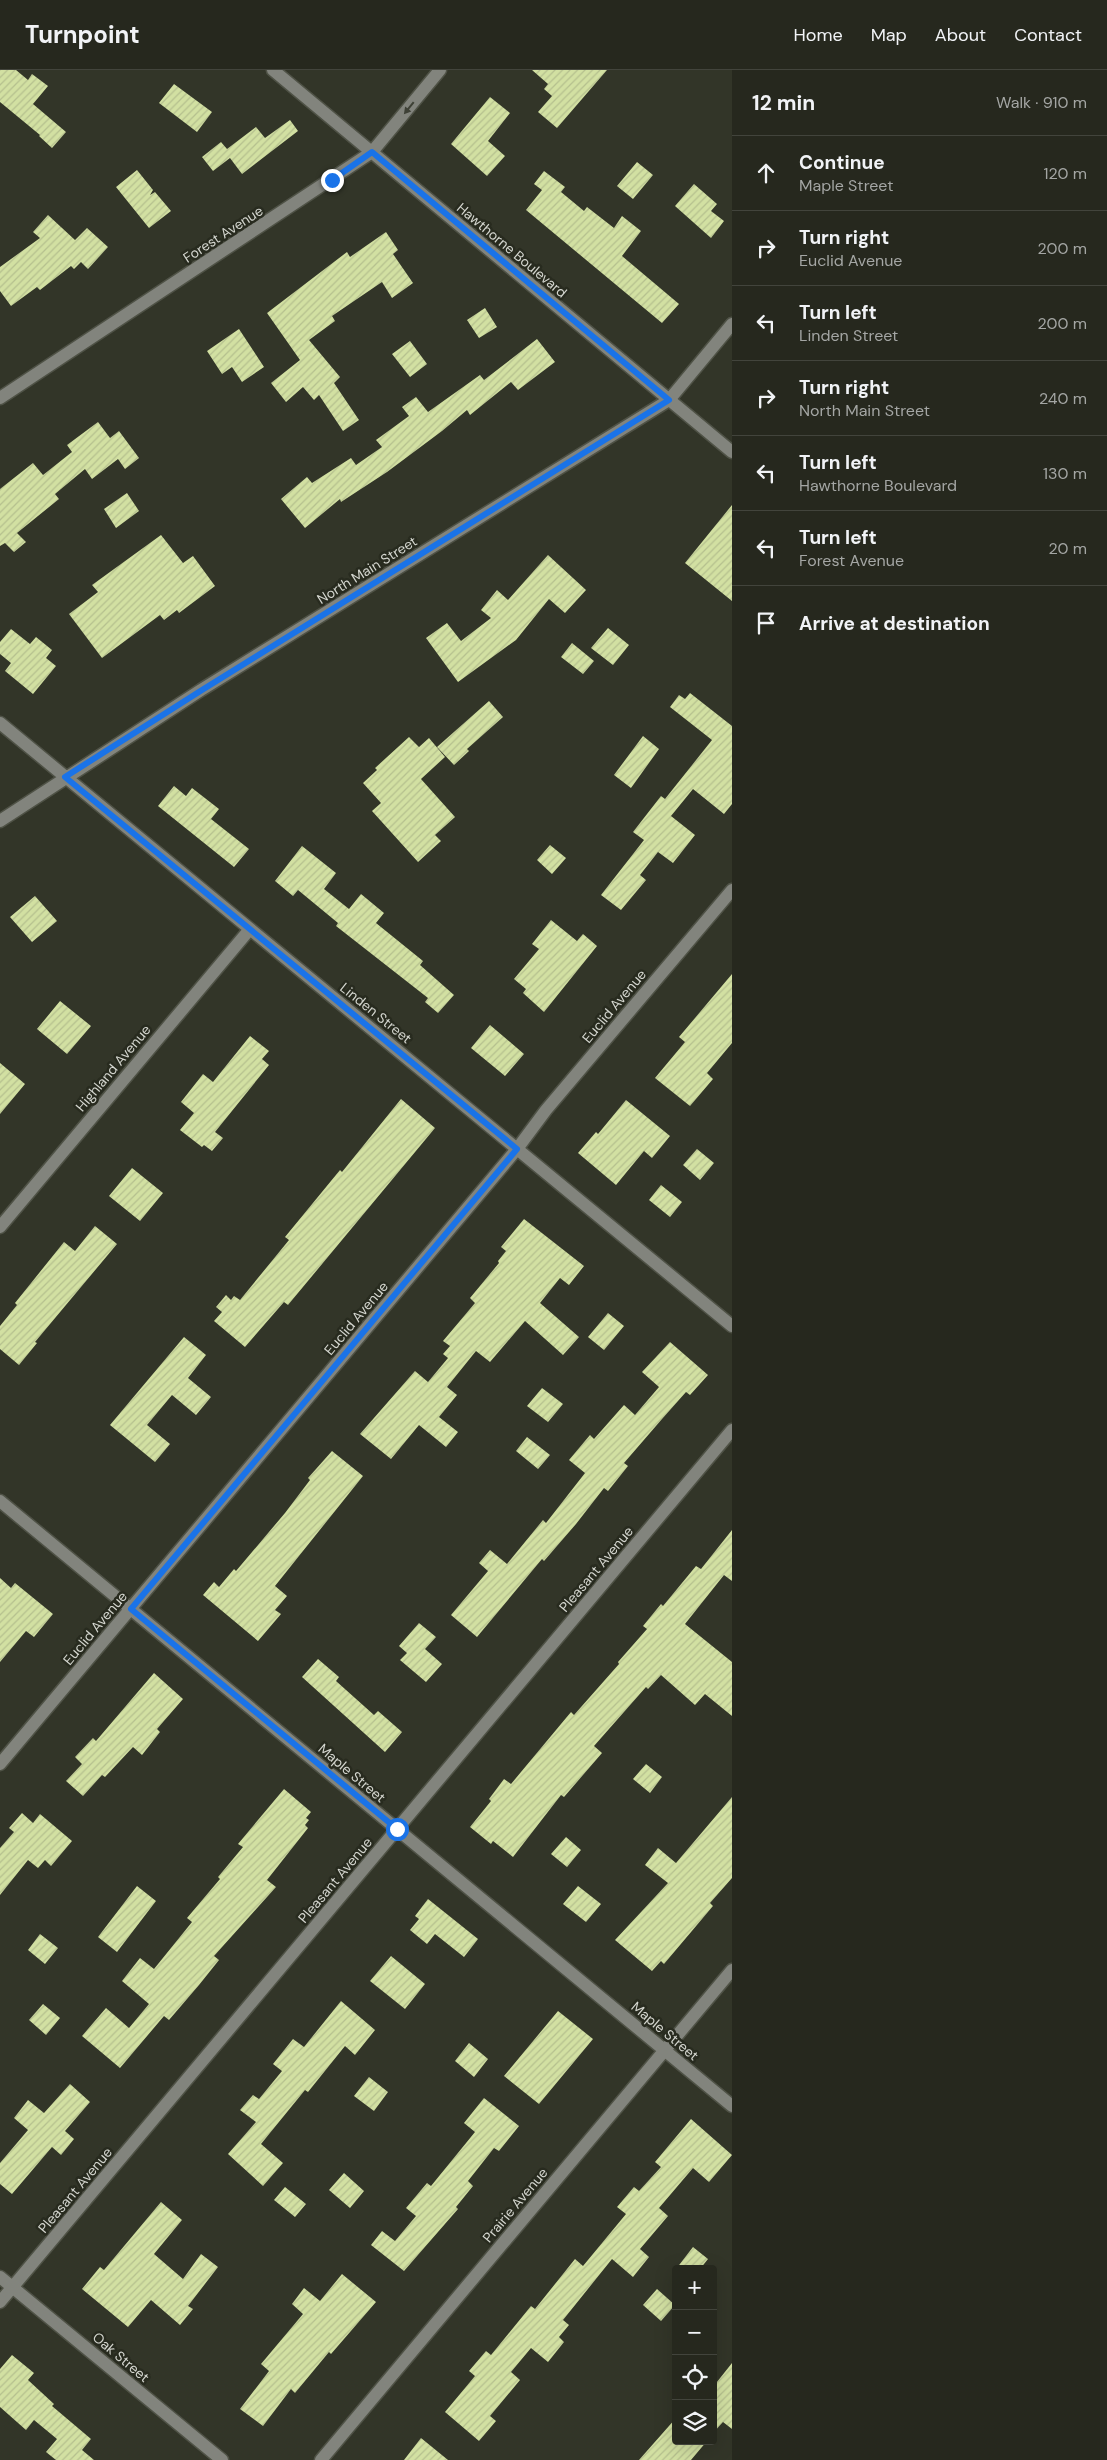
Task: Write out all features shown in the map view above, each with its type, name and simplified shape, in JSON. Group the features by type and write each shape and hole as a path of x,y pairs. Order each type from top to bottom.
{"street":[{"name":"Hawthorne Boulevard","path":"273,70 732,452"},
{"name":"Forest Avenue","path":"0,398 372,152 440,70"},
{"name":"North Main Street","path":"0,821 65,777 202,690 669,400 732,324"},
{"name":"Linden Street","path":"0,723 732,1326"},
{"name":"Euclid Avenue","path":"0,1764 732,890"},
{"name":"Highland Avenue","path":"0,1227 250,929"},
{"name":"Pleasant Avenue","path":"0,2302 732,1430"},
{"name":"Maple Street","path":"0,1501 732,2106"},
{"name":"Prairie Avenue","path":"320,2460 732,1970"},
{"name":"Oak Street","path":"0,2277 222,2460"}],"building":[{"path":"0,70 16,70 28,80 32,74 48,86 33,104 66,132 52,148 40,135 0,102"},
{"path":"532,70 607,70 557,128 538,112 552,96 544,89 548,84"},
{"path":"174,84 212,112 197,132 159,103"},
{"path":"490,97 510,113 488,141 505,156 487,176 451,144"},
{"path":"290,120 298,131 242,174 230,158 213,171 202,157 221,142 227,149 256,127 265,138"},
{"path":"637,162 653,175 633,199 617,186"},
{"path":"137,170 153,190 150,195 155,192 171,211 149,228 116,187"},
{"path":"544,171 565,187 561,192 584,211 587,207 614,228 622,216 641,231 622,256 679,304 662,323 526,210 542,190 534,184"},
{"path":"694,184 717,204 711,211 724,221 711,238 675,206"},
{"path":"48,215 75,240 87,228 108,247 88,269 81,262 74,269 71,266 40,290 37,287 11,306 0,291 0,267 40,238 33,232"},
{"path":"386,232 398,250 393,254 413,283 392,298 382,282 332,316 335,321 309,340 340,377 334,383 359,420 343,431 319,395 314,400 303,387 286,402 271,383 300,360 267,313 347,252 350,257"},
{"path":"485,308 497,327 479,338 467,320"},
{"path":"239,329 264,367 242,382 232,367 222,374 207,351"},
{"path":"537,339 555,362 518,390 511,382 470,415 467,410 387,472 341,502 340,499 305,528 281,499 307,477 312,483 351,458 356,465 382,447 376,440 409,416 402,407 416,397 428,412 480,375 484,380"},
{"path":"410,341 427,364 410,377 392,354"},
{"path":"98,422 110,438 119,431 139,458 125,469 118,459 92,479 85,469 55,494 59,499 17,533 26,542 14,552 5,543 0,546 0,489 33,463 43,475 72,452 67,445"},
{"path":"127,493 139,511 116,528 104,509"},
{"path":"732,505 732,601 685,563"},
{"path":"161,535 183,563 193,556 215,586 179,613 177,610 164,620 160,615 102,658 69,614 98,592 92,585"},
{"path":"548,555 586,590 565,613 549,599 516,640 458,682 426,638 447,623 461,641 491,618 481,610 497,590 508,600"},
{"path":"608,628 629,645 613,665 591,648"},
{"path":"11,629 30,644 36,637 52,650 46,658 56,666 33,694 5,671 11,663 0,654 0,642"},
{"path":"572,643 594,661 583,674 561,657"},
{"path":"690,693 732,726 732,804 724,814 693,789 671,816 695,835 673,863 658,852 640,875 646,880 621,910 601,895 644,840 633,832 661,796 665,799 712,740 670,707 679,695 685,699"},
{"path":"489,701 503,717 467,749 469,751 454,765 437,747"},
{"path":"643,736 659,749 631,788 614,775"},
{"path":"409,737 419,747 429,738 445,757 421,779 455,817 435,835 441,841 418,862 372,811 381,803 363,783 377,770 375,768"},
{"path":"174,786 186,796 192,788 219,809 211,819 249,849 234,867 158,806"},
{"path":"550,845 566,858 552,874 537,860"},
{"path":"302,846 336,873 324,889 349,909 361,894 384,913 376,923 423,961 420,965 454,995 438,1013 425,1002 428,998 336,926 338,923 298,890 293,896 275,881"},
{"path":"35,896 57,921 32,942 10,917"},
{"path":"551,920 577,941 583,934 597,946 544,1012 523,993 526,989 514,979 539,949 532,944"},
{"path":"732,974 732,1043 707,1073 713,1079 690,1106 655,1078 685,1042 679,1037"},
{"path":"60,1001 91,1026 67,1054 37,1029"},
{"path":"490,1025 524,1054 505,1076 471,1048"},
{"path":"250,1036 269,1051 262,1059 269,1065 215,1132 223,1138 212,1151 204,1145 202,1147 180,1130 194,1113 181,1102 203,1074 213,1082"},
{"path":"0,1063 25,1084 0,1114"},
{"path":"401,1099 435,1128 288,1305 284,1302 245,1347 214,1321 222,1312 216,1307 226,1295 231,1300 234,1296 240,1300 289,1240 285,1237 340,1170 342,1172"},
{"path":"626,1100 670,1136 652,1158 644,1151 616,1185 578,1153 596,1132 598,1134"},
{"path":"697,1149 714,1163 700,1180 683,1165"},
{"path":"132,1168 163,1193 140,1221 109,1196"},
{"path":"661,1185 682,1202 670,1217 649,1200"},
{"path":"524,1219 584,1266 569,1285 560,1278 540,1303 579,1337 563,1355 525,1321 490,1362 476,1351 447,1387 457,1395 439,1417 458,1432 446,1447 419,1425 391,1459 360,1434 415,1371 428,1382 448,1358 443,1354 450,1346 443,1341 475,1303 470,1298 499,1263 498,1261 506,1251 501,1247"},
{"path":"95,1226 117,1244 35,1342 37,1343 19,1365 0,1349 0,1326 17,1305 15,1303 64,1242 75,1251"},
{"path":"608,1313 624,1326 604,1350 588,1337"},
{"path":"184,1337 206,1355 188,1378 211,1397 196,1415 172,1395 147,1425 170,1444 155,1462 110,1425"},
{"path":"670,1342 708,1375 690,1395 686,1392 662,1419 624,1463 628,1466 608,1491 604,1488 576,1524 544,1561 542,1559 477,1637 451,1615 488,1571 479,1563 490,1550 507,1564 543,1520 546,1523 585,1473 569,1460 590,1435 594,1439 624,1405 635,1415 659,1387 642,1372"},
{"path":"542,1388 563,1404 548,1422 527,1406"},
{"path":"527,1437 550,1455 538,1469 516,1451"},
{"path":"332,1451 363,1476 275,1586 287,1596 275,1610 281,1614 258,1641 203,1595 214,1582 219,1587 234,1569 236,1571 285,1513 310,1480 308,1478"},
{"path":"732,1530 732,1581 724,1575 685,1624 732,1662 732,1716 705,1694 695,1705 661,1675 648,1689 646,1687 594,1746 602,1753 564,1797 561,1795 513,1857 493,1841 491,1844 470,1827 491,1801 489,1799 504,1779 511,1784 571,1712 574,1715 619,1664 618,1662 647,1629 643,1626 661,1604 663,1606 696,1566 701,1569"},
{"path":"0,1578 11,1588 15,1583 53,1614 34,1637 26,1631 0,1662"},
{"path":"419,1623 436,1637 425,1649 442,1664 426,1682 400,1660 407,1653 399,1646"},
{"path":"318,1659 339,1677 336,1681 374,1715 378,1711 402,1732 385,1752 302,1677"},
{"path":"154,1673 183,1699 157,1729 160,1732 142,1755 133,1747 105,1777 102,1775 83,1796 66,1781 82,1764 75,1757 93,1738 96,1741"},
{"path":"646,1764 662,1777 650,1793 633,1779"},
{"path":"284,1789 311,1812 306,1818 309,1820 305,1825 308,1828 267,1880 276,1887 214,1956 219,1960 169,2020 164,2016 120,2068 82,2036 106,2008 129,2028 149,2004 122,1981 140,1958 154,1969 192,1922 187,1918 220,1879 218,1877 243,1847 238,1844"},
{"path":"732,1797 732,1878 710,1903 713,1906 664,1964 661,1961 652,1971 615,1940 668,1883 645,1865 658,1848 676,1863"},
{"path":"22,1813 33,1823 40,1814 72,1841 51,1866 45,1860 38,1868 28,1860 0,1895 0,1848 14,1832 9,1828"},
{"path":"566,1837 581,1850 567,1867 551,1854"},
{"path":"137,1886 156,1901 117,1952 98,1937"},
{"path":"578,1886 601,1904 586,1922 563,1904"},
{"path":"428,1899 478,1939 464,1957 435,1934 427,1944 410,1930 419,1919 415,1916"},
{"path":"40,1934 58,1948 45,1964 28,1950"},
{"path":"391,1956 425,1984 405,2009 370,1981"},
{"path":"341,2001 375,2030 355,2055 345,2046 308,2092 305,2090 261,2144 283,2163 263,2186 228,2154 256,2122 240,2110 253,2095 259,2099 282,2071 273,2064 293,2039 304,2047"},
{"path":"43,2004 60,2018 46,2035 29,2020"},
{"path":"558,2011 593,2039 539,2104 504,2076"},
{"path":"469,2043 488,2059 474,2077 455,2061"},
{"path":"369,2077 388,2092 374,2111 354,2096"},
{"path":"70,2084 90,2102 65,2131 74,2139 61,2155 52,2147 12,2194 0,2184 0,2163 28,2130 14,2118 28,2100 44,2113"},
{"path":"484,2098 519,2126 499,2151 494,2148 468,2181 473,2186 456,2207 458,2209 404,2271 371,2245 382,2231 395,2241 416,2216 406,2208 427,2183 431,2186 475,2132 464,2123"},
{"path":"691,2119 732,2155 709,2182 693,2168 659,2208 668,2216 640,2249 649,2257 633,2277 612,2259 563,2320 569,2325 559,2337 564,2342 548,2362 531,2348 511,2372 520,2380 490,2416 496,2421 479,2441 445,2412 475,2376 469,2371 486,2351 491,2355 531,2306 535,2309 575,2259 583,2266 626,2214 617,2207 634,2187 639,2191 661,2167 655,2162"},
{"path":"344,2173 364,2191 350,2208 329,2190"},
{"path":"285,2187 306,2204 295,2217 274,2200"},
{"path":"161,2202 182,2220 154,2254 183,2279 201,2254 218,2267 188,2306 193,2309 180,2325 151,2300 128,2327 82,2289 100,2267 104,2270"},
{"path":"693,2247 708,2259 703,2265 679,2265"},
{"path":"342,2274 376,2302 331,2354 329,2352 295,2393 291,2389 263,2426 240,2409 269,2371 261,2364 303,2314 292,2304 304,2288 320,2301"},
{"path":"657,2289 672,2302 672,2308 661,2321 643,2305"},
{"path":"12,2355 34,2373 28,2380 54,2404 52,2406 91,2439 82,2450 94,2460 56,2460 46,2452 57,2439 34,2420 26,2430 0,2407 0,2369"},
{"path":"732,2363 732,2429 723,2422 717,2429 717,2382"},
{"path":"672,2423 672,2445 704,2445 691,2460 639,2460"},
{"path":"421,2438 448,2460 404,2460"}],"route":[{"path":"332,180 372,152 669,400 65,777 517,1149 131,1609 397,1829"}]}
